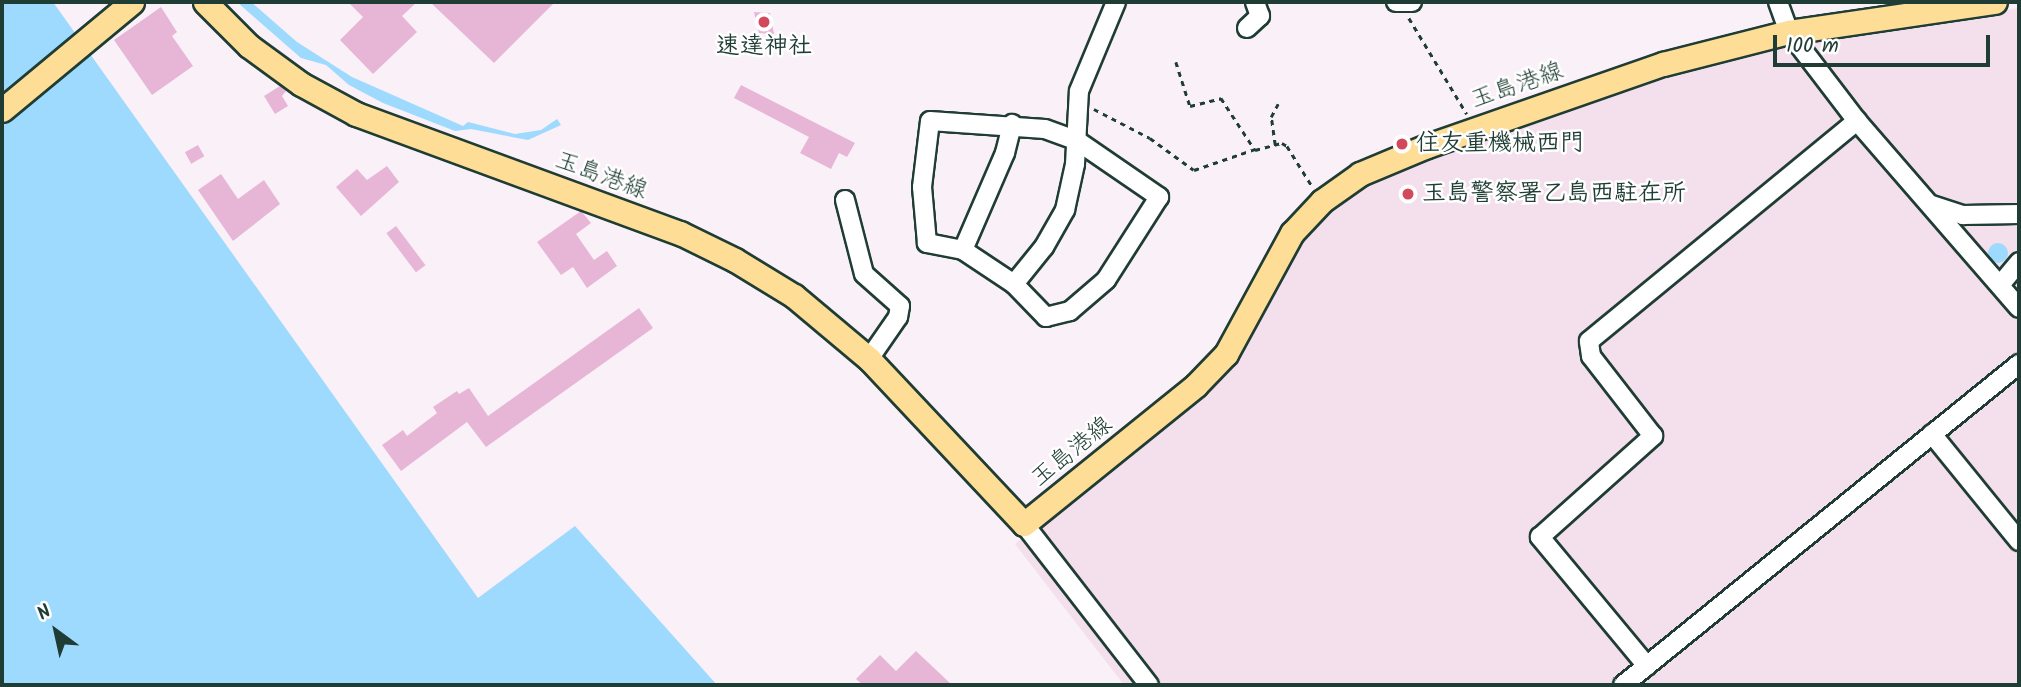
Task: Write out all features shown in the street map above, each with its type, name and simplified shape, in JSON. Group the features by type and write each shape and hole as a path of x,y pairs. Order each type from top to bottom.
{"main road":[{"path":"2,110 132,2"},
{"name":"玉島港線","path":"205,2 250,46 301,84 356,114 669,229 735,260 794,296 869,359 1024,524 1196,385 1226,354 1292,233 1322,201 1360,174 1476,129 1662,64 1789,32 1995,2"}],"street":[{"path":"1014,284 1044,247 1065,210 1084,70 1116,2"},
{"path":"1247,28 1261,16 1255,2"},
{"path":"1778,2 1789,32 1857,121 2019,308"},
{"path":"930,121 1012,124 1076,139 1159,197 1106,280 1070,311 1046,317 1014,284 963,250 926,243 922,187 930,121"},
{"path":"1647,666 1539,537 1653,436 1591,356 1589,341 1857,121"},
{"path":"963,250 1005,153 1012,124"},
{"path":"845,200 864,274 900,306 898,317 869,359"},
{"path":"1929,204 1963,215 2019,214"},
{"path":"2000,285 2019,262"},
{"path":"1623,685 2019,364"},
{"path":"1932,434 2019,541"},
{"path":"1024,524 1149,685"}],"path":[{"path":"1404,3 1476,129"},
{"path":"1176,62 1190,106 1221,99 1255,149"},
{"path":"1079,98 1150,138 1191,169 1212,167 1255,149 1275,145 1287,146 1322,201"},
{"path":"1275,145 1271,117 1278,104"}],"shaded area":[{"path":"2019,8 2019,685 1124,685 1015,544 1201,392 1298,236 1327,207 1364,180 1618,86 1733,56"}],"water":[{"path":"2,2 53,2 478,598 575,526 717,685 2,685"},
{"path":"237,2 251,2 297,42 352,77 463,126 468,122 515,134 541,130 557,119 561,125 528,140 471,129 455,131 383,103 349,85 326,65 301,58"},
{"path":"1998,243 2005,246 2008,253 2005,260 1998,263 1991,260 1988,253 1991,246"}],"building":[{"path":"348,2 417,2 402,16 417,32 373,74 340,40 363,17"},
{"path":"430,2 555,2 494,63"},
{"path":"161,7 177,32 172,36 193,66 152,95 114,40"},
{"name":"速達神社","path":"754,12 770,13 774,34 759,33"},
{"path":"741,85 855,143 847,157 839,153 831,169 800,153 809,137 734,98"},
{"path":"280,86 286,91 282,96 288,106 275,114 264,96"},
{"path":"198,145 204,156 191,164 185,152"},
{"path":"387,166 399,182 361,216 336,187 357,169 367,180"},
{"path":"221,174 238,199 264,180 280,204 233,241 198,190"},
{"path":"581,211 591,223 576,234 594,260 607,251 617,266 587,288 573,267 561,275 537,242"},
{"path":"396,226 425,265 416,272 386,233"},
{"path":"639,308 653,328 486,447 467,422 401,471 382,445 403,430 407,436 437,413 433,407 457,391 459,394 469,388 488,416"},
{"path":"916,651 952,685 863,685 856,679 880,655 896,671"}],"place":[{"name":"速達神社","path":"764,22"},
{"name":"住友重機械西門","path":"1402,144"},
{"name":"玉島警察署乙島西駐在所","path":"1408,194"}]}
